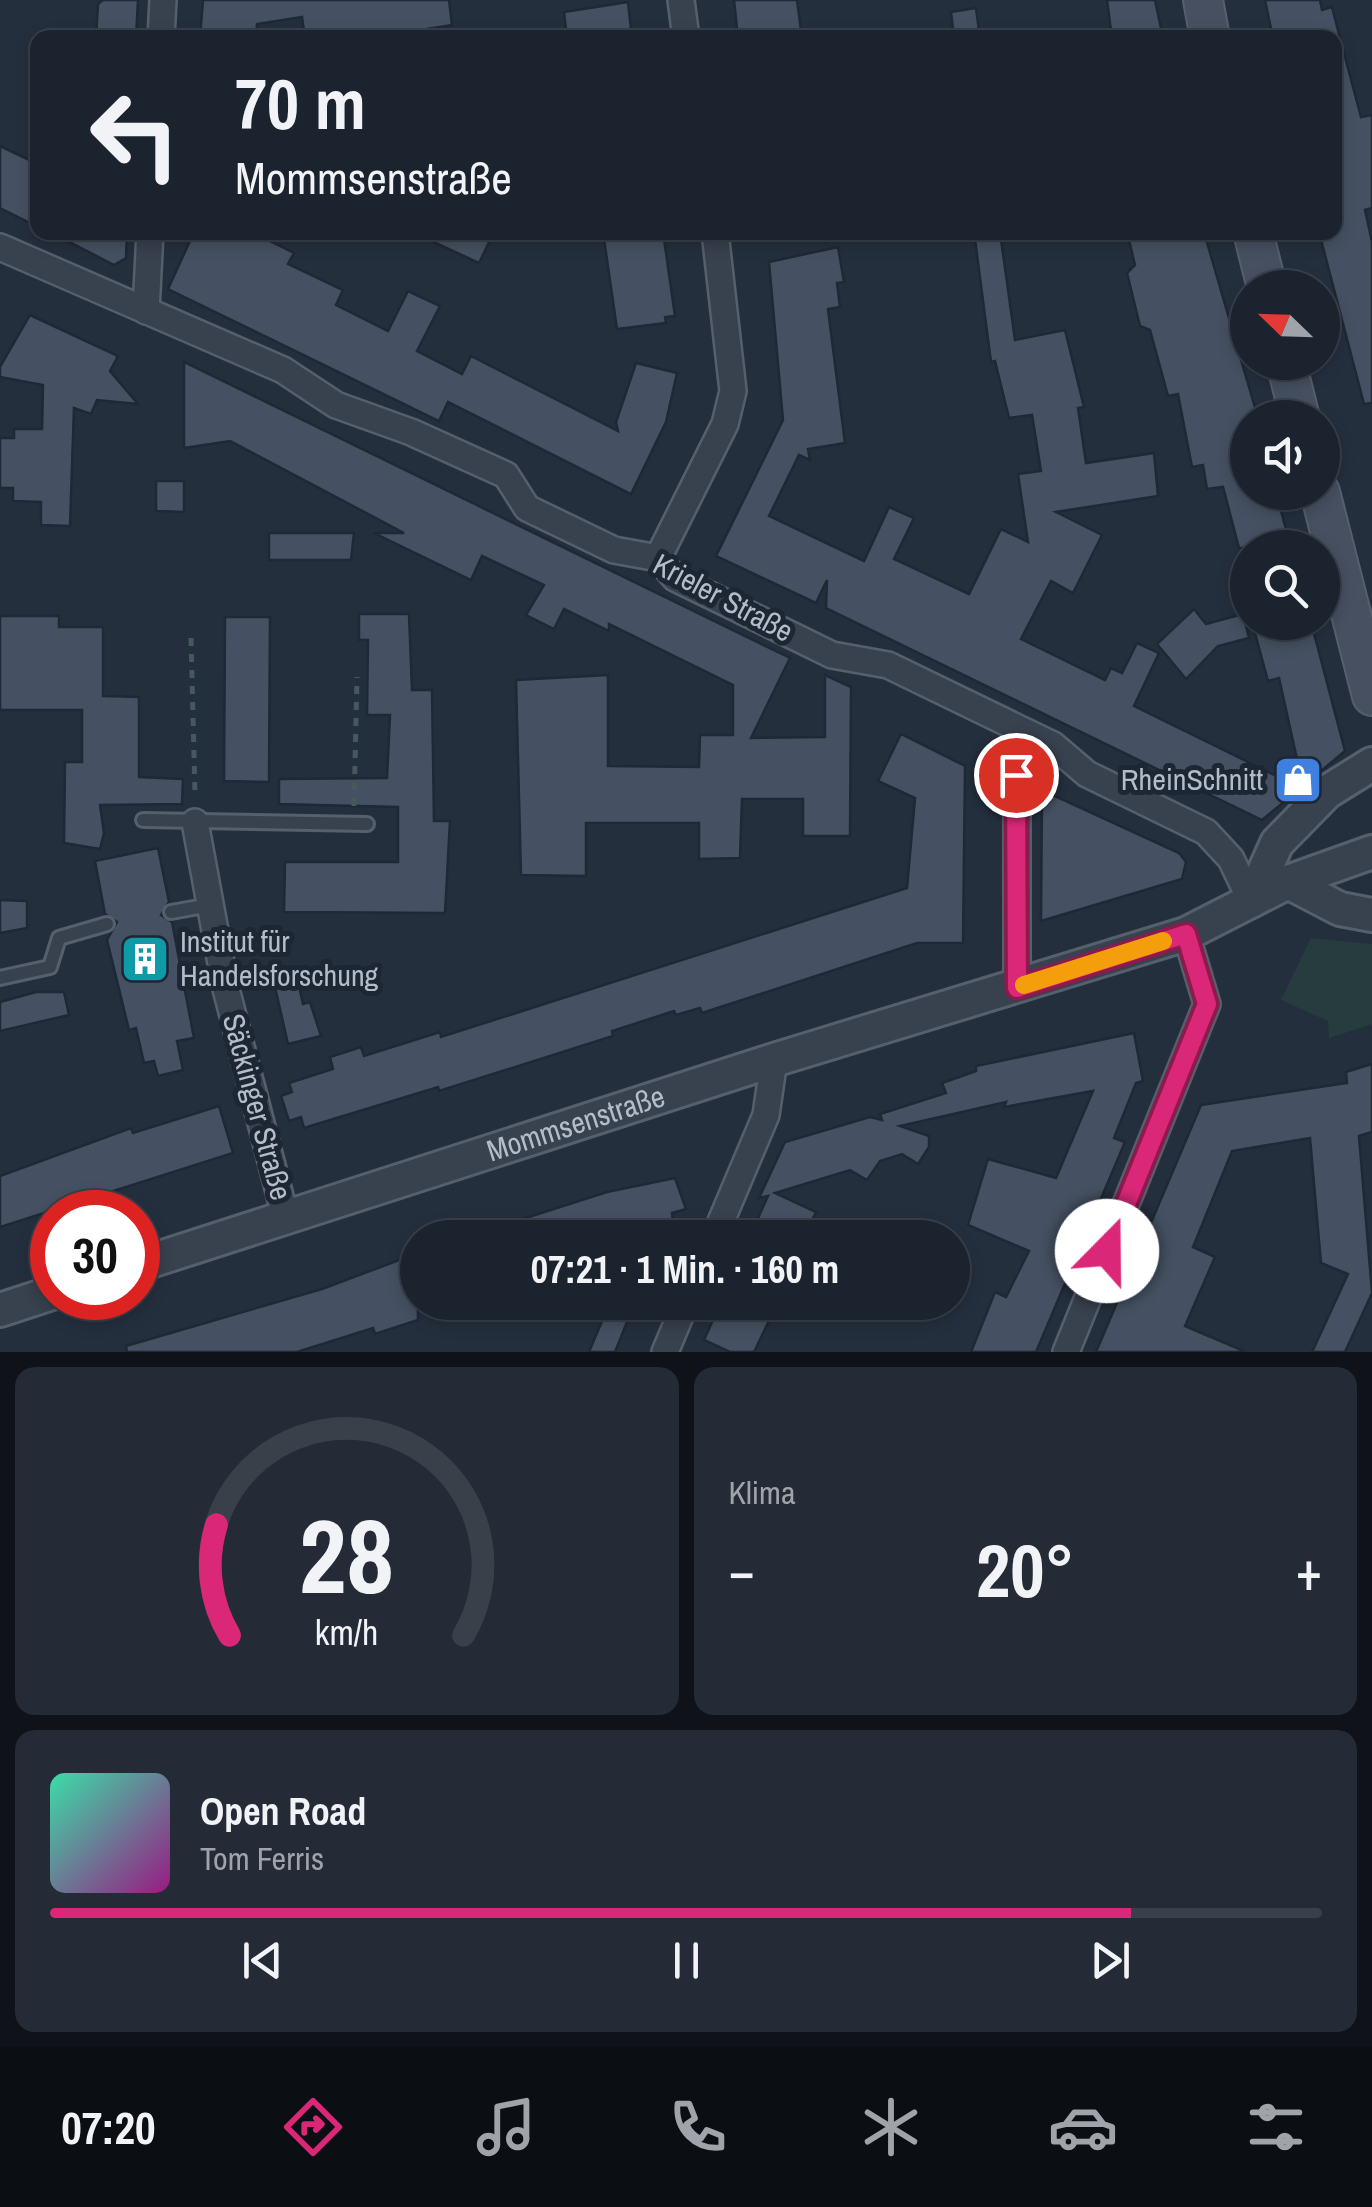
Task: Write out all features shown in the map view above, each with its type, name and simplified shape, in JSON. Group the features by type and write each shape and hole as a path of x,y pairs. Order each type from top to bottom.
{"main road":[{"path":"1203,0 1209,30"},
{"path":"1255,240 1262,270"},
{"path":"1325,510 1372,696"}],"street":[{"path":"161,30 163,0"},
{"path":"681,0 685,30"},
{"path":"146,311 150,240"},
{"path":"658,558 726,424 733,392 715,240"},
{"name":"Krieler Straße","path":"0,246 283,370 336,404 506,475 528,508 597,542 658,558 674,578 832,654 888,665 1053,745 1086,774 1206,832 1230,858 1252,901"},
{"path":"1252,901 1277,843 1327,792 1372,764"},
{"path":"1016,775 1017,988"},
{"name":"Säckinger Straße","path":"195,822 225,985 285,1215"},
{"name":"Mommsenstraße","path":"160,1257 774,1060 1186,934 1288,882 1372,852"},
{"path":"1288,882 1340,909 1372,914"},
{"path":"1066,1352 1207,1004 1186,934"},
{"path":"722,1220 766,1115 774,1060"},
{"path":"0,1310 30,1300"},
{"path":"665,1352 678,1320"}],"lane":[{"path":"143,820 361,824"},
{"path":"170,912 210,905"},
{"path":"0,978 50,967 59,938 108,924"}],"path":[{"path":"191,638 195,822"},
{"path":"356,676 361,824"}],"green space":[{"path":"1311,938 1372,944 1372,1024 1329,1038 1328,1021 1281,1000"}],"building":[{"path":"103,0 138,0 136,30 96,30 98,4"},
{"path":"203,0 449,0 452,25 421,30 304,30 302,17 257,24 257,30 201,30"},
{"path":"734,0 797,0 801,30 737,30"},
{"path":"1107,0 1155,0 1161,30 1111,30"},
{"path":"1265,0 1320,0 1322,10 1332,7 1338,30 1271,30"},
{"path":"628,2 631,30 566,30 564,12"},
{"path":"976,8 979,30 953,30 951,12"},
{"path":"1343,49 1361,117 1372,115 1372,208 1365,210 1372,242 1372,403 1364,404 1340,312 1340,270 1329,270 1321,240 1342,240"},
{"path":"0,146 30,160 30,223 0,208"},
{"path":"66,240 127,240 126,258 114,265"},
{"path":"190,240 268,240 294,253 288,264 343,290 336,305 388,331 408,291 440,306 417,351 462,374 471,356 618,431 616,422 636,363 677,373 666,422 631,494 448,402 439,421 168,289"},
{"path":"429,240 490,240 479,263"},
{"path":"604,240 664,240 675,316 665,317 666,323 617,329"},
{"path":"975,240 1001,240 1015,340 1065,330 1084,407 1078,408 1086,463 1154,453 1158,496 1056,512 1102,535 1073,593 1051,581 1021,639 1105,680 1111,668 1122,673 1137,643 1159,653 1134,706 1301,788 1262,820 826,608 827,580 816,603 716,556 783,420 769,262 838,247 844,282 837,283 840,307 828,309 845,443 808,449 810,460 799,455 769,516 864,561 889,507 914,518 894,559 969,594 1001,529 1028,542 1018,474 1041,471 1032,415 1009,418 995,361 991,362"},
{"path":"1129,240 1206,240 1230,322 1230,380 1247,380 1253,400 1230,400 1230,510 1281,510 1286,530 1234,530 1223,487 1207,489 1203,465 1192,467 1178,394 1168,396 1150,330 1140,326 1127,273 1135,265"},
{"path":"30,315 118,356 110,371 138,404 97,400 91,414 74,408 70,526 41,525 41,502 13,501 13,488 0,488 0,438 14,438 14,429 42,429 43,385 0,377 0,367"},
{"path":"184,362 790,658 751,738 825,737 825,675 851,687 850,836 803,836 803,799 742,799 740,858 699,859 699,823 586,823 586,876 521,875 516,680 608,675 608,766 699,767 700,735 733,735 733,685 609,624 609,631 564,609 554,629 526,615 544,585 482,556 471,580 374,533 404,533 230,441 184,448"},
{"path":"156,481 184,481 184,512 156,511"},
{"path":"269,533 354,533 351,560 269,560"},
{"path":"1194,609 1206,624 1230,618 1230,640 1241,640 1218,646 1186,679 1157,644"},
{"path":"359,614 409,614 412,690 432,690 434,821 450,821 445,913 284,912 285,862 398,862 398,807 279,804 279,779 387,778 390,715 367,715 368,640 359,640"},
{"path":"0,616 59,616 59,627 103,627 103,696 139,697 139,777 183,779 182,804 100,805 104,833 100,849 64,843 65,762 82,762 82,710 0,710"},
{"path":"225,617 270,617 269,782 224,781"},
{"path":"1257,640 1316,640 1345,751 1303,786 1279,678 1268,681"},
{"path":"901,734 965,766 963,943 917,943 702,1013 700,1008 676,1015 674,1011 612,1031 613,1036 439,1091 438,1087 304,1128 301,1117 289,1121 281,1096 292,1092 289,1083 333,1069 330,1057 361,1047 364,1056 440,1032 441,1037 907,888 915,798 878,781"},
{"path":"1042,790 1179,853 1186,862 1182,879 1041,921"},
{"path":"158,848 169,902 161,915 172,922 194,1038 177,1041 183,1070 158,1076 154,1061 144,1063 136,1028 129,1030 107,940 117,922 105,914 95,861"},
{"path":"0,900 27,901 27,928 0,933"},
{"path":"298,982 303,1004 310,1002 321,1036 288,1044 275,987"},
{"path":"36,992 64,992 69,1015 0,1031 0,1002"},
{"path":"1134,1033 1143,1081 1136,1083 1114,1138 1125,1142 1036,1352 971,1352 995,1292 1006,1297 1029,1251 970,1226 970,1220 988,1159 1056,1178 1093,1091 1004,1107 1006,1102 900,1126 929,1136 929,1147 918,1164 902,1154 880,1161 867,1180 850,1170 775,1193 816,1212 812,1220 757,1220 768,1196 759,1198 785,1142 870,1117 882,1120 880,1114 946,1093 942,1083 976,1071 976,1066"},
{"path":"1372,1064 1372,1132 1359,1136 1372,1293 1345,1352 1312,1352 1348,1274 1321,1263 1310,1138 1232,1151 1193,1247 1215,1257 1185,1326 1246,1352 1096,1352 1201,1105 1347,1083 1346,1072"},
{"path":"219,1106 233,1153 116,1190 30,1190 30,1217 0,1227 0,1176 131,1128 133,1133"},
{"path":"675,1178 686,1209 672,1213 673,1220 520,1220 607,1192"},
{"path":"400,1260 400,1320 418,1320 375,1334 373,1328 297,1352 127,1352 126,1346 322,1289"},
{"path":"602,1320 628,1320 615,1352 589,1352"},
{"path":"713,1320 769,1320 754,1352 730,1352 704,1340"}],"slow traffic":[{"path":"1024,985 1163,941"}],"place":[{"name":"RheinSchnitt","path":"1298,780"},
{"name":"Institut für Handelsforschung","path":"145,959"}],"route":[{"path":"1016,775 1017,988 1186,934 1207,1004 1107,1251"}]}
